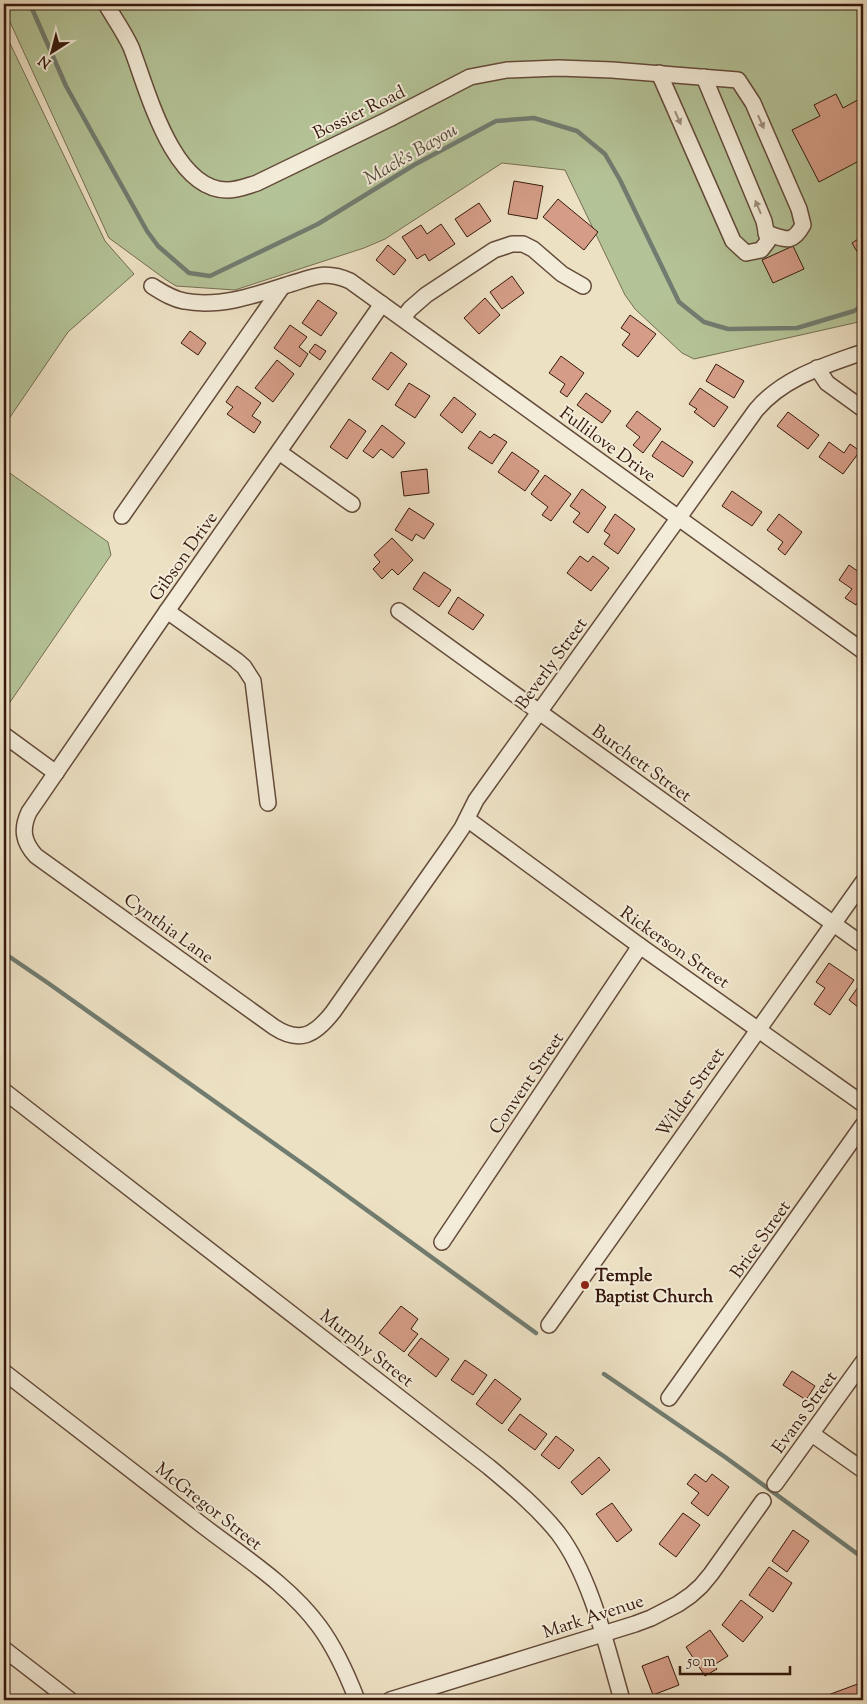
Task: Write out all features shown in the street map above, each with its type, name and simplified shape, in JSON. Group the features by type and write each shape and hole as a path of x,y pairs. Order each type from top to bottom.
{"street":[{"name":"Bossier Road","path":"106,4 130,45 159,123 177,158 197,178 216,188 226,190 257,182 381,123 470,77 507,70 559,68 659,73 738,80 753,104 799,209 803,224 797,236 788,239 766,232"},
{"path":"659,73 733,241 746,253 760,250 768,241 764,221 704,77"},
{"path":"403,318 426,295 494,250 512,244 523,244 533,249 562,274 583,286"},
{"name":"Fullilove Drive","path":"282,287 328,275 350,281 863,651"},
{"path":"152,286 165,294 184,301 210,302 240,299 282,287"},
{"path":"122,516 282,287"},
{"name":"Gibson Drive","path":"23,834 25,820 29,812 382,304"},
{"name":"Beverly Street","path":"304,1036 312,1033 326,1021 440,861 467,819 476,800 747,422 765,400 786,384 818,368 863,352"},
{"path":"818,368 828,382 863,409"},
{"path":"279,452 352,504"},
{"path":"167,611 236,660 244,667 253,681 268,802"},
{"name":"Burchett Street","path":"399,611 863,946"},
{"path":"4,735 56,773"},
{"name":"Rickerson Street","path":"467,819 640,946 863,1104"},
{"name":"Cynthia Lane","path":"23,834 30,850 36,856 274,1028 287,1034 304,1036"},
{"name":"Wilder Street","path":"550,1325 863,882"},
{"name":"Convent Street","path":"442,1242 640,946"},
{"name":"Murphy Street","path":"4,1091 362,1368 516,1490 540,1512 559,1535 573,1558 587,1588 622,1700"},
{"name":"Brice Street","path":"669,1398 863,1125"},
{"name":"Evans Street","path":"775,1484 863,1362"},
{"name":"McGregor Street","path":"4,1372 256,1567 298,1602 333,1646 357,1700"},
{"path":"812,1434 863,1470"},
{"name":"Mark Avenue","path":"390,1700 651,1618 691,1595 711,1574 763,1501"},
{"path":"4,1648 70,1700"}],"green space":[{"path":"4,4 863,4 863,321 694,359 682,353 635,309 625,295 565,170 502,163 385,239 364,248 235,290 176,286 109,238 4,9"},
{"path":"4,31 105,241 134,274 68,332 4,426"},
{"path":"4,469 108,542 111,555 4,711"}],"building":[{"path":"836,94 843,108 863,97 863,162 858,165 857,162 819,182 792,130 820,116 814,105"},
{"path":"514,181 543,186 537,219 508,214"},
{"path":"558,199 598,232 584,250 543,217"},
{"path":"479,203 491,221 467,237 455,219"},
{"path":"441,224 455,244 429,261 425,254 417,259 402,237 421,225 427,234"},
{"path":"863,236 863,260 862,260 852,243"},
{"path":"388,245 406,260 394,275 376,260"},
{"path":"793,246 804,269 773,283 762,260"},
{"path":"512,276 524,293 502,309 490,292"},
{"path":"485,298 500,315 479,334 464,318"},
{"path":"318,300 337,313 321,336 302,323"},
{"path":"630,315 656,334 638,357 622,345 630,334 621,328"},
{"path":"290,325 307,337 299,347 308,354 300,367 274,348"},
{"path":"190,331 206,343 198,355 181,343"},
{"path":"315,344 326,351 320,360 309,352"},
{"path":"391,352 407,364 388,390 372,379"},
{"path":"561,356 584,373 567,397 560,392 565,384 549,373"},
{"path":"277,360 294,374 273,402 255,388"},
{"path":"716,364 744,381 734,398 706,381"},
{"path":"409,383 430,396 415,418 395,405"},
{"path":"237,386 261,403 252,416 261,422 254,433 227,414 233,407 226,402"},
{"path":"700,388 728,407 714,427 694,412 697,409 689,404"},
{"path":"586,393 611,411 602,423 577,405"},
{"path":"454,397 476,414 462,433 440,415"},
{"path":"637,411 661,429 643,453 633,445 640,437 626,426"},
{"path":"788,412 819,435 808,449 777,426"},
{"path":"349,419 366,431 347,459 330,447"},
{"path":"382,425 405,443 393,458 381,449 373,458 363,451"},
{"path":"480,431 490,438 494,434 507,442 492,464 468,448"},
{"path":"662,441 693,462 683,477 652,456"},
{"path":"829,442 844,453 850,444 860,451 843,474 819,457"},
{"path":"512,452 539,471 525,491 498,472"},
{"path":"427,469 429,493 404,496 401,472"},
{"path":"545,475 571,494 551,521 542,515 548,507 531,494"},
{"path":"582,489 606,507 588,533 573,522 580,513 570,506"},
{"path":"732,491 762,512 752,526 722,506"},
{"path":"409,508 434,524 424,539 416,534 412,541 395,530"},
{"path":"615,514 635,529 618,554 604,544 610,535 604,531"},
{"path":"779,514 802,532 785,555 778,549 783,542 767,530"},
{"path":"392,538 413,560 398,575 392,569 382,579 373,569 380,562 374,555"},
{"path":"580,556 588,562 593,556 609,568 591,591 567,573"},
{"path":"849,565 863,575 863,595 856,605 845,598 852,589 839,580"},
{"path":"424,572 451,590 439,607 413,589"},
{"path":"458,597 484,615 473,630 448,613"},
{"path":"829,963 854,980 830,1015 814,1004 825,988 816,982"},
{"path":"858,987 863,990 863,1011 849,1000"},
{"path":"401,1306 418,1319 411,1329 418,1334 404,1352 379,1333"},
{"path":"421,1338 449,1359 436,1377 408,1355"},
{"path":"465,1360 487,1375 473,1395 451,1380"},
{"path":"792,1371 815,1386 806,1400 783,1385"},
{"path":"495,1379 521,1399 502,1424 476,1404"},
{"path":"520,1414 547,1434 535,1450 508,1430"},
{"path":"556,1436 574,1450 559,1469 541,1455"},
{"path":"599,1457 610,1470 582,1495 571,1482"},
{"path":"695,1474 706,1482 712,1474 729,1487 708,1516 691,1503 699,1493 687,1484"},
{"path":"612,1503 632,1530 617,1542 596,1514"},
{"path":"683,1513 700,1525 676,1557 659,1544"},
{"path":"793,1530 809,1541 787,1572 772,1561"},
{"path":"769,1567 792,1583 773,1612 749,1595"},
{"path":"741,1600 763,1617 743,1642 722,1625"},
{"path":"710,1630 728,1656 714,1665 717,1669 705,1676 686,1647"},
{"path":"668,1656 679,1685 653,1695 642,1666"},
{"path":"863,1682 863,1700 830,1700 828,1695"}],"waterway":[{"name":"Mack's Bayou","path":"30,4 66,86 147,231 158,246 189,273 210,276 318,224 414,165 496,121 534,118 577,131 605,154 620,180 679,302 704,322 728,329 797,328 854,311 863,305"},
{"path":"4,953 317,1174 536,1333"},
{"path":"604,1374 725,1457 863,1558"}],"place":[{"name":"Temple Baptist Church","path":"585,1285"}]}
